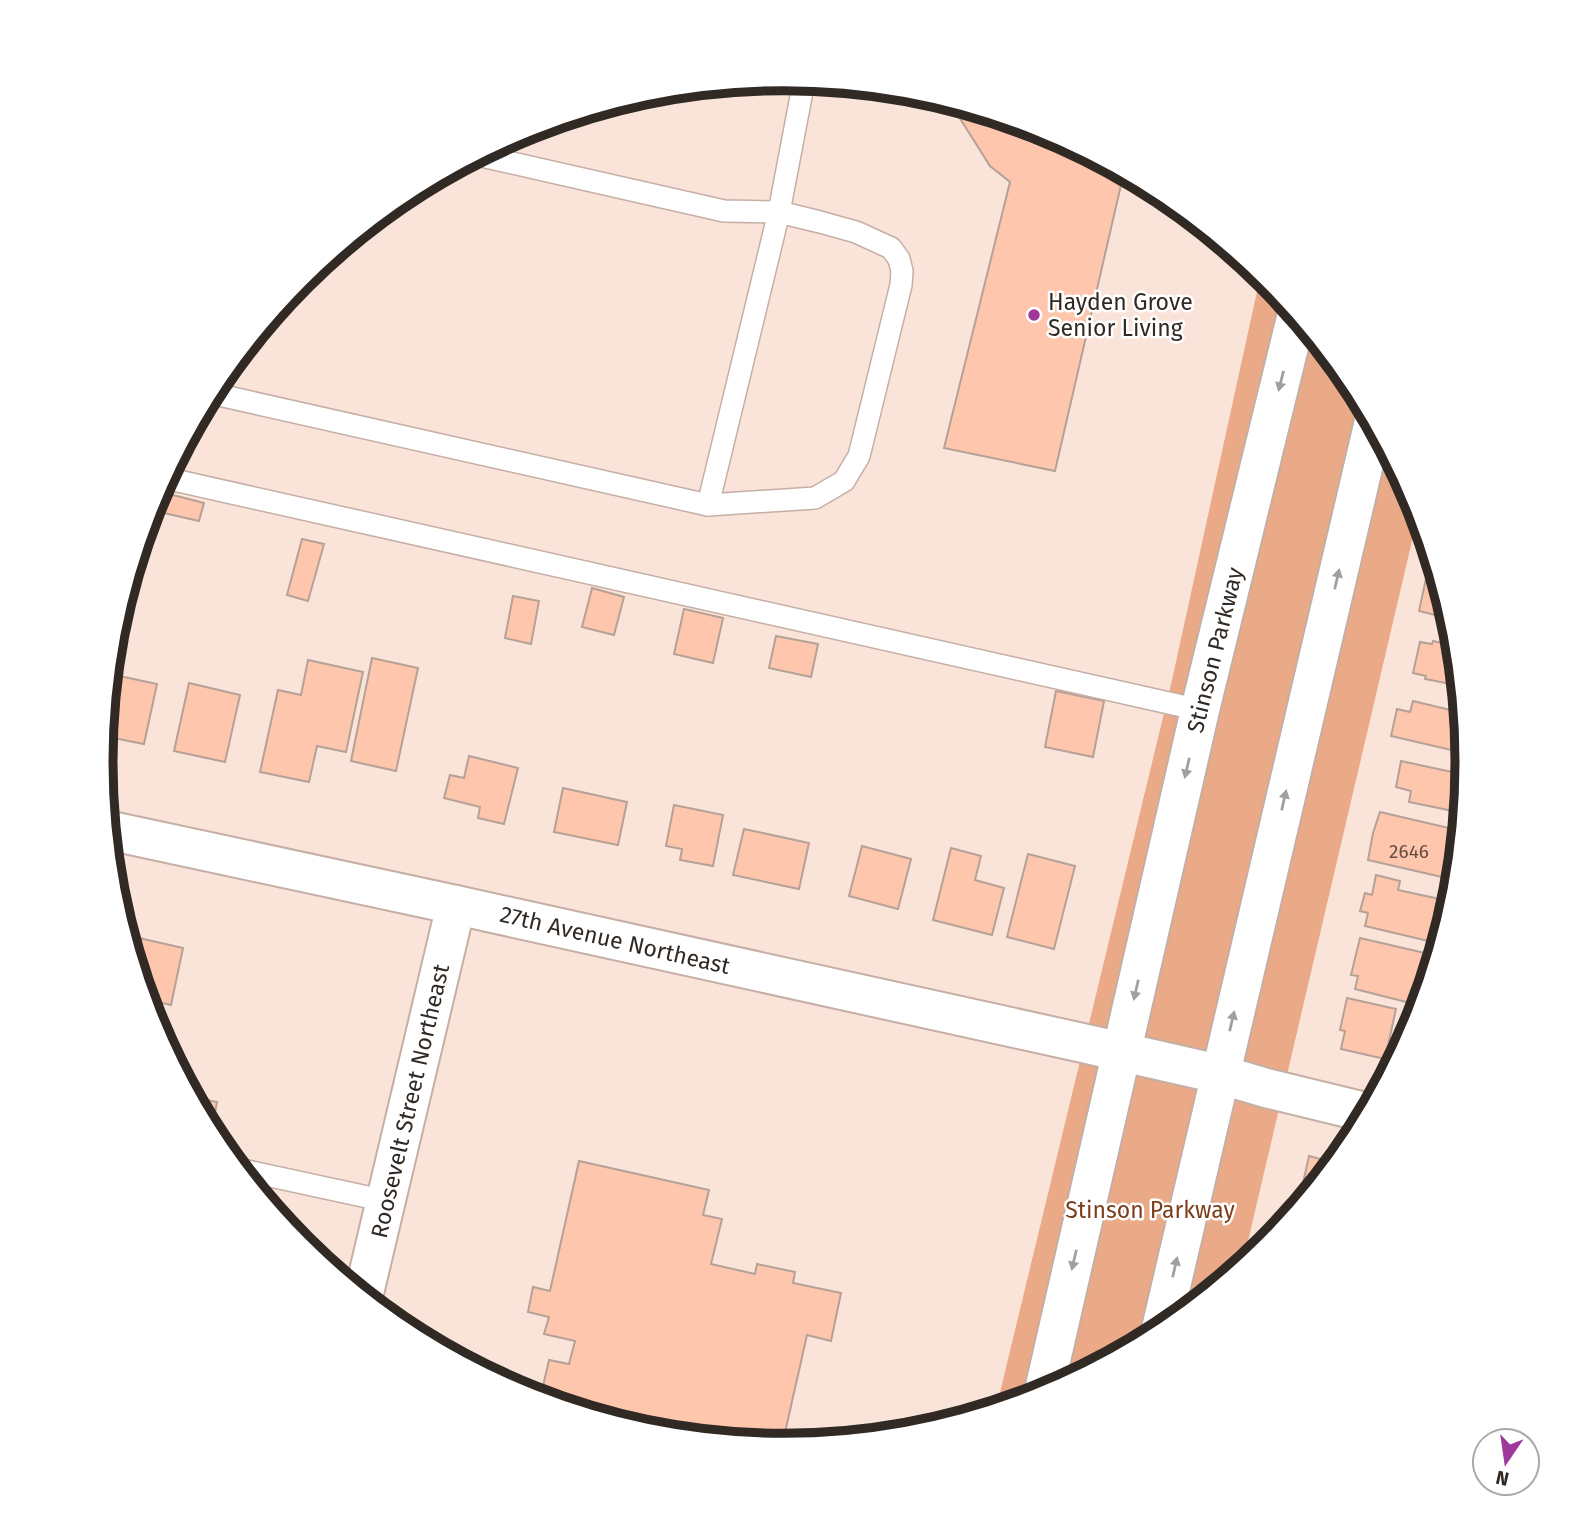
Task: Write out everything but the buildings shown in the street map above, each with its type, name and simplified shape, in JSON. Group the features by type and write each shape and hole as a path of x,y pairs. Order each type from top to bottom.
{"street":[{"name":"Stinson Parkway","path":"1046,1381 1200,710 1294,326"},
{"path":"1164,1317 1371,435"},
{"name":"27th Avenue Northeast","path":"117,832 1219,1074 1359,1110"},
{"name":"Roosevelt Street Northeast","path":"366,1286 456,905"}],"lane":[{"path":"708,505 779,212 802,91"},
{"path":"222,396 708,505 815,498 844,481 859,456 901,285 899,259 891,248 856,232 779,212 724,211 492,158"},
{"path":"176,480 1200,710"},
{"path":"253,1172 386,1201"}],"green space":[{"name":"Stinson Parkway","path":"1258,287 1289,320 1343,389 1387,466 1414,531 1246,1249 1193,1295 1120,1344 1041,1383 999,1398 1172,680"}],"place":[{"name":"Hayden Grove Senior Living","path":"1034,315"}]}
